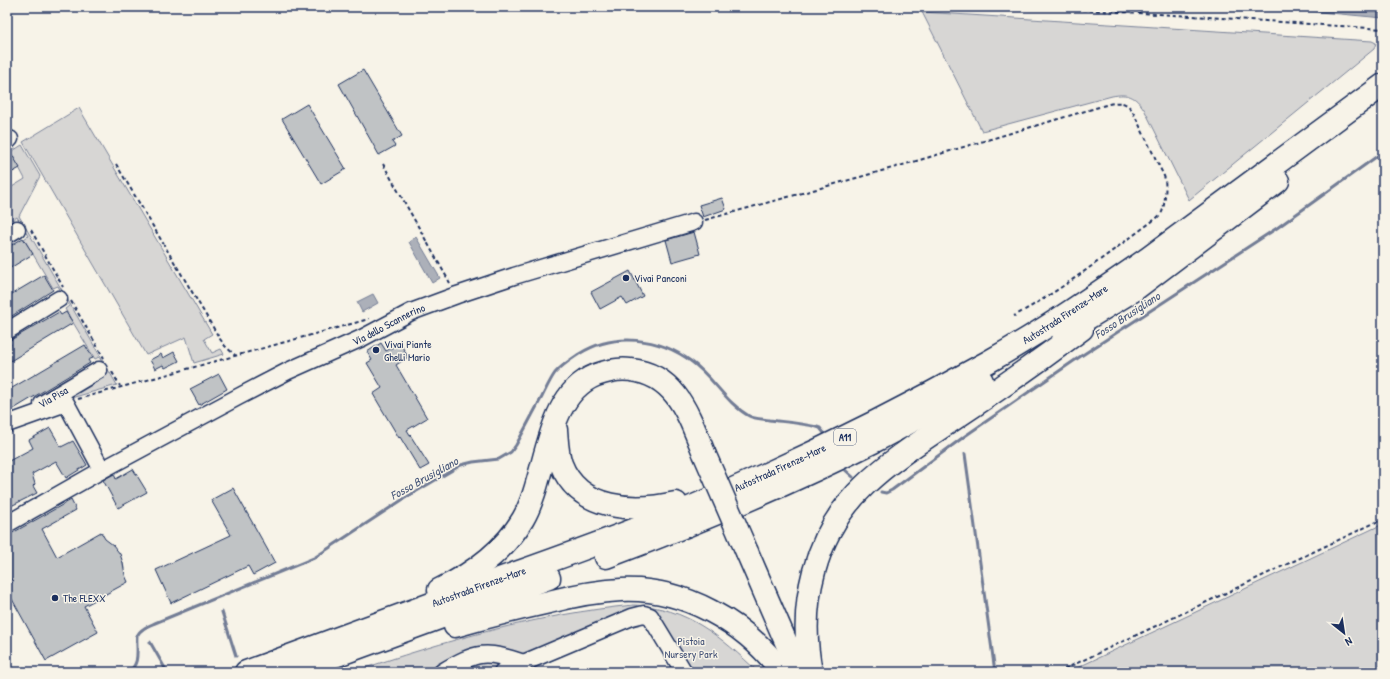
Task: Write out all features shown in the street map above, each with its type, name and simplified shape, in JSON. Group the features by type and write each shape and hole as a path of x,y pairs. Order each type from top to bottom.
{"highway":[{"name":"Autostrada Firenze-Mare","path":"289,667 688,508 848,435 917,400 989,361 1074,309 1147,259 1383,85"},
{"name":"Autostrada Firenze-Mare","path":"246,672 289,667 618,552 696,523 873,442 1011,365 1134,290 1383,103"},
{"path":"811,672 806,636 806,619 807,604 815,567 827,534 851,499 863,486 889,464 1073,336 1134,290"},
{"path":"289,667 462,578 493,554 512,534 528,509 539,480 555,424 564,403 584,382 602,373 623,369 647,374 660,380 677,395 685,408 799,672"},
{"path":"555,424 561,464 569,478 582,492 606,504 624,508 656,507 683,501 756,478"},
{"path":"289,667 574,596 621,590 654,592 674,596 711,612 729,622 745,634 762,649 782,672"}],"street":[{"name":"Via dello Scannerino","path":"7,524 102,470 288,372 362,338 411,312 514,276 694,222"},
{"path":"7,331 65,296"},
{"name":"Via Pisa","path":"7,424 104,365"},
{"path":"66,403 102,470"},
{"name":"Via Pisa","path":"7,424 66,403"},
{"path":"502,672 632,617 644,614 650,616 684,672"},
{"path":"442,672 466,659 484,654 499,655 524,663"}],"path":[{"path":"1033,7 1383,29"},
{"path":"694,222 896,167 1109,104 1124,102 1132,110 1165,179 1163,209 1161,213 1150,223 1062,287 1014,316"},
{"path":"116,164 220,339 235,355"},
{"path":"383,164 457,295"},
{"path":"18,231 65,296 104,365 120,386"},
{"path":"66,403 120,386 369,319"},
{"path":"1058,672 1383,519"}],"green space":[{"path":"922,12 1372,41 1376,43 1374,49 1189,200 1144,109 1131,96 1112,96 982,131"},
{"path":"79,108 212,334 204,339 212,353 221,349 224,354 194,363 186,337 146,355 23,142"},
{"path":"22,145 40,176 19,216 117,385 71,398 72,392 107,370 99,357 95,359 65,309 69,306 58,286 53,288 24,239 28,236 17,217 12,220 7,211 7,190 25,179 11,152"},
{"path":"1383,524 1383,672 1068,672"},
{"name":"Pistoia Nursery Park","path":"634,605 671,611 702,626 730,647 758,672 677,672 645,616 513,672 353,672 492,630 562,615"}],"shaded area":[{"path":"1266,7 1383,7 1383,18"},
{"path":"416,237 440,278 432,283 409,242"},
{"path":"373,294 378,303 362,312 357,302"}],"building":[{"path":"363,70 402,136 392,142 395,146 379,155 339,84"},
{"path":"307,104 346,169 321,184 282,119"},
{"path":"7,150 9,150 20,168 7,175"},
{"path":"722,198 726,209 703,217 699,205"},
{"path":"694,232 700,254 672,262 666,240"},
{"path":"23,238 33,254 7,270 7,248"},
{"path":"630,271 643,296 627,305 622,297 600,309 591,292"},
{"path":"44,275 53,290 7,319 7,297"},
{"path":"59,312 61,315 66,312 73,323 7,363 7,348 11,345 9,341"},
{"path":"381,343 386,351 400,343 408,357 396,365 427,418 407,430 429,465 420,470 373,394 382,388 367,363 372,360 367,352"},
{"path":"85,345 93,358 88,360 90,363 7,413 7,391"},
{"path":"174,352 179,361 165,368 163,365 155,369 150,360 161,354 163,358"},
{"path":"219,374 227,389 199,405 190,389"},
{"path":"50,428 61,447 73,441 87,465 66,478 56,461 32,474 35,484 33,486 37,493 7,508 7,462 33,448 29,440"},
{"path":"133,469 147,492 118,508 103,480 114,474 116,479"},
{"path":"233,488 275,563 253,575 248,566 171,603 156,570 231,535 211,500"},
{"name":"The FLEXX","path":"71,500 76,510 42,529 57,557 101,532 105,539 113,545 120,554 128,582 84,606 98,632 46,661 7,590 7,586 13,582 7,572 7,536"}],"waterway":[{"name":"Fosso Brusigliano","path":"881,492 886,493 892,490 965,436 1081,356 1277,228 1383,152"},
{"name":"Fosso Brusigliano","path":"128,672 135,665 137,636 144,628 314,558 405,498 461,465 499,459 511,452 555,373 579,354 607,342 636,340 665,347 679,354 700,368 733,404 749,416 753,418 820,428 824,433"},
{"path":"965,454 995,672"},
{"name":"Fosso Brusigliano","path":"843,468 853,477"},
{"path":"222,612 236,656"},
{"path":"150,642 166,670"}],"place":[{"name":"Vivai Panconi","path":"626,278"},
{"name":"Vivai Piante Ghelli Mario","path":"376,350"},
{"name":"The FLEXX","path":"55,598"}]}
